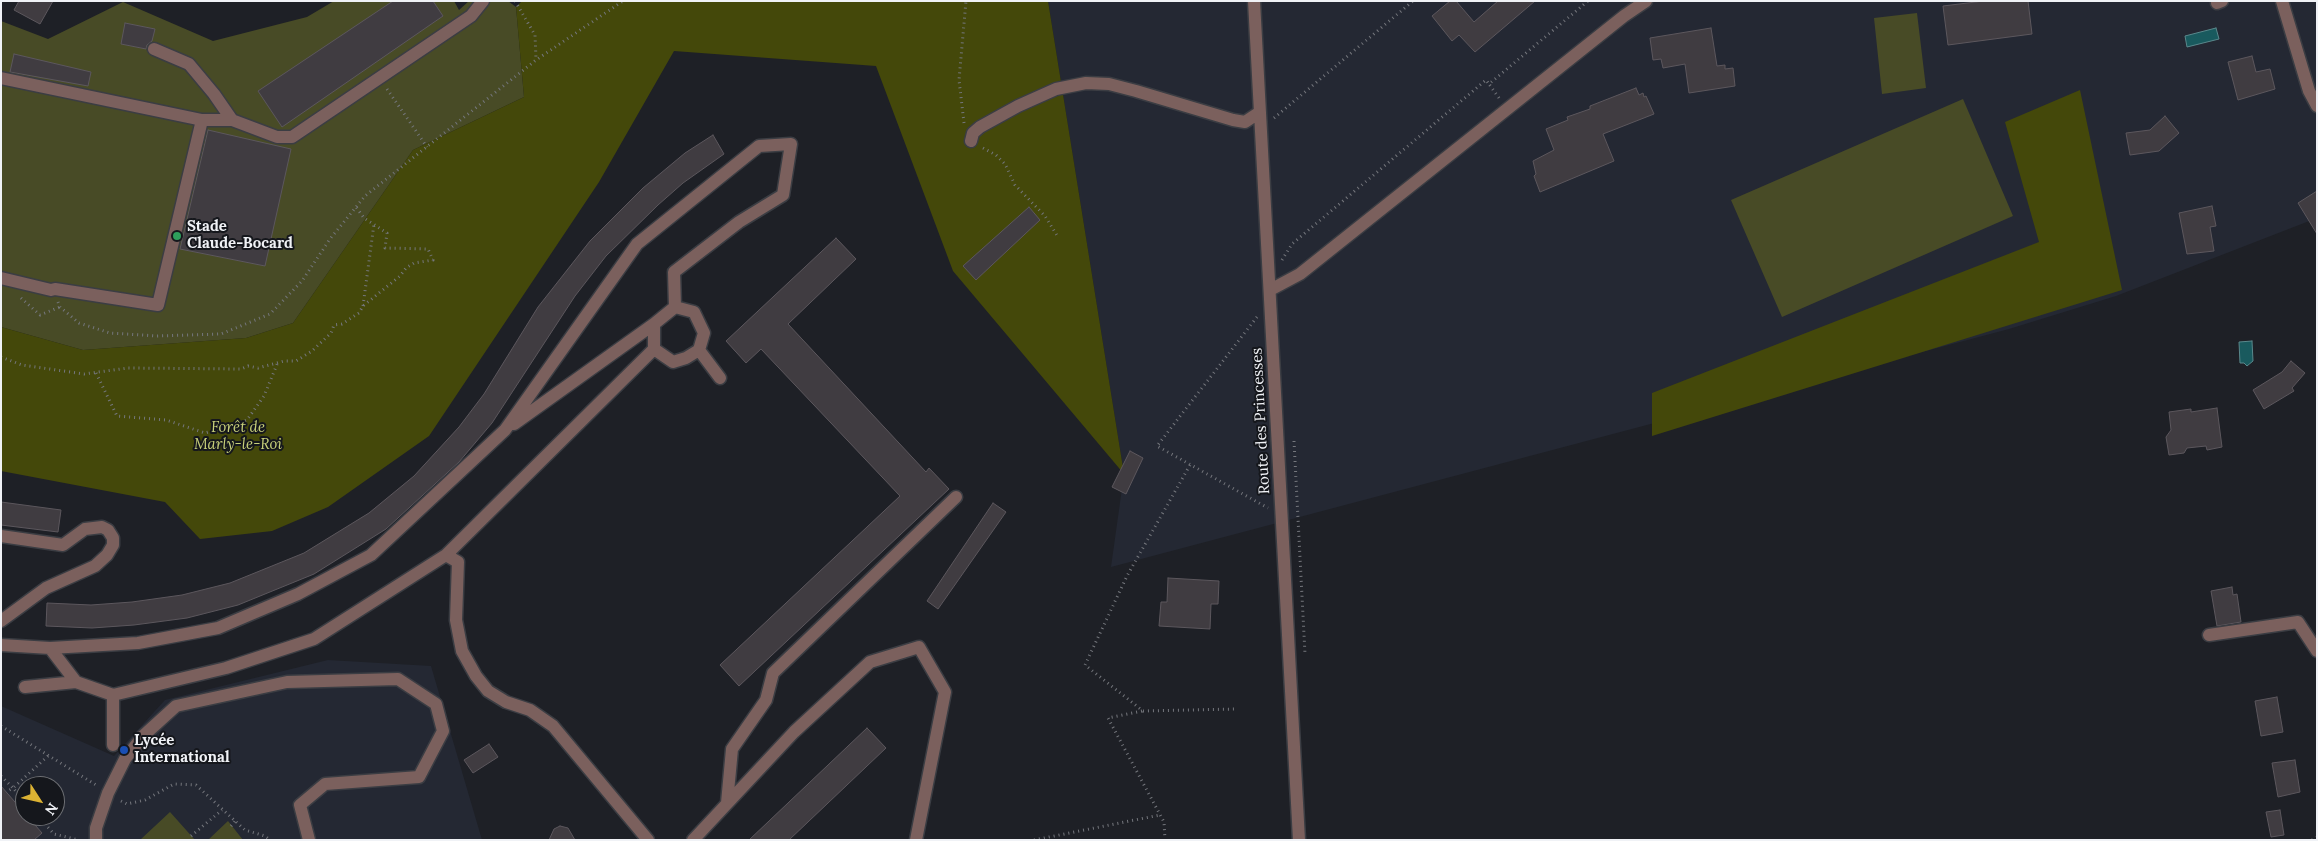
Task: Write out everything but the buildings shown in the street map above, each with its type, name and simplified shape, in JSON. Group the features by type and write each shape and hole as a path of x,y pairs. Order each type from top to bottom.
{"street":[{"path":"1,78 202,120 232,120 277,137 292,137 463,22 471,16 483,1"},
{"name":"Route des Princesses","path":"1254,1 1265,117 1270,289 1300,840"},
{"path":"1270,289 1304,270 1507,108 1624,16 1646,1"},
{"path":"2282,1 2309,91 2317,106"},
{"path":"154,49 188,64 214,94 232,120"},
{"path":"971,141 974,133 980,127 1018,106 1056,89 1086,83 1109,84 1153,95 1233,120 1245,122 1265,117"},
{"path":"1,278 51,290 158,305 202,120"},
{"path":"1,645 50,648 138,643 218,628 298,594 372,555 505,430 654,324 674,306 674,272 739,222 783,194 791,144 759,146 637,244 505,430"},
{"path":"654,349 672,362 686,358 699,350 704,333 694,312 674,306"},
{"path":"24,687 76,682 113,695 226,668 314,639 446,554 654,349 654,324"},
{"path":"699,350 720,378"},
{"path":"727,803 732,748 766,700 773,673 956,497"},
{"path":"1,536 63,545 85,528 102,527 108,530 113,538 113,545 108,555 95,566 46,588 1,620"},
{"path":"446,554 458,562 456,620 462,652 476,676 488,691 506,702 530,710 553,726 648,840"},
{"path":"2209,635 2298,622 2317,651"},
{"path":"693,840 794,732 870,662 919,647 945,692 916,840"},
{"path":"50,648 76,682"},
{"path":"96,840 96,828 108,793 126,758 143,736 176,706 287,682 398,679 436,704 442,731 419,777 325,784 300,805 309,840"},
{"path":"113,695 114,745"}],"path":[{"path":"515,1 535,35 536,60"},
{"path":"54,289 60,307 79,323 110,333 157,336 221,334 270,314 302,281 330,239 365,196 536,60 623,1"},
{"path":"966,1 959,80 965,127 971,141 996,155 1005,164 1014,185 1045,216 1058,237"},
{"path":"1265,117 1414,1"},
{"path":"1489,84 1588,1"},
{"path":"1282,515 1157,446 1270,289 1292,244 1486,80 1507,108"},
{"path":"392,96 427,147"},
{"path":"1,357 22,365 84,374 128,368 241,369 248,366 258,368 278,362 296,361 312,351 331,332 334,325 342,324 359,313 363,306 396,280 406,268 414,263 433,260 428,249 385,248 387,233 364,218 356,207"},
{"path":"363,306 374,224"},
{"path":"16,294 40,316 60,307"},
{"path":"96,373 118,416 166,420 206,434 247,420 264,396 278,362"},
{"path":"1143,711 1085,665 1127,576 1190,465"},
{"path":"1165,840 1164,822 1108,718 1143,711 1236,710"},
{"path":"1,726 126,804 145,800 174,784 196,786 245,830 270,840"},
{"path":"6,792 13,788 49,755"},
{"path":"1,776 15,790"},
{"path":"191,836 222,810"},
{"path":"1034,840 1160,815"},
{"path":"231,826 235,821"},
{"path":"47,826 54,834 78,840"},
{"path":"2312,840 2317,837"}],"shaded area":[{"path":"1048,1 2317,1 2317,218 2116,296 2009,329 1111,567 1124,474"},
{"path":"328,660 431,666 482,840 1,840 1,706 114,756 165,700"}],"green space":[{"name":"Stade Claude-Bocard","path":"334,1 454,1 459,10 469,1 508,1 516,7 524,97 413,150 293,323 246,338 83,350 1,327 1,21 48,39 123,2 213,41 307,17"},
{"name":"Forêt de Marly-le-Roi","path":"522,1 1048,1 1124,474 953,271 876,66 674,51 599,182 429,436 328,507 272,531 200,539 165,502 1,471 1,327 83,350 246,338 293,323 413,150 524,97 516,7"},
{"path":"1917,13 1926,88 1882,94 1874,18"},
{"path":"2080,90 2122,290 1652,436 1652,393 2039,242 2005,122"},
{"path":"1963,99 2013,216 1782,317 1731,200"},
{"path":"170,812 195,840 140,840"},
{"path":"228,821 243,840 208,840"}],"water":[{"path":"2216,28 2219,39 2187,47 2185,36"},
{"path":"2252,341 2253,361 2247,366 2244,363 2240,363 2239,342"}],"place":[{"name":"Stade Claude-Bocard","path":"177,236"},
{"name":"Lycée International","path":"124,750"}]}
